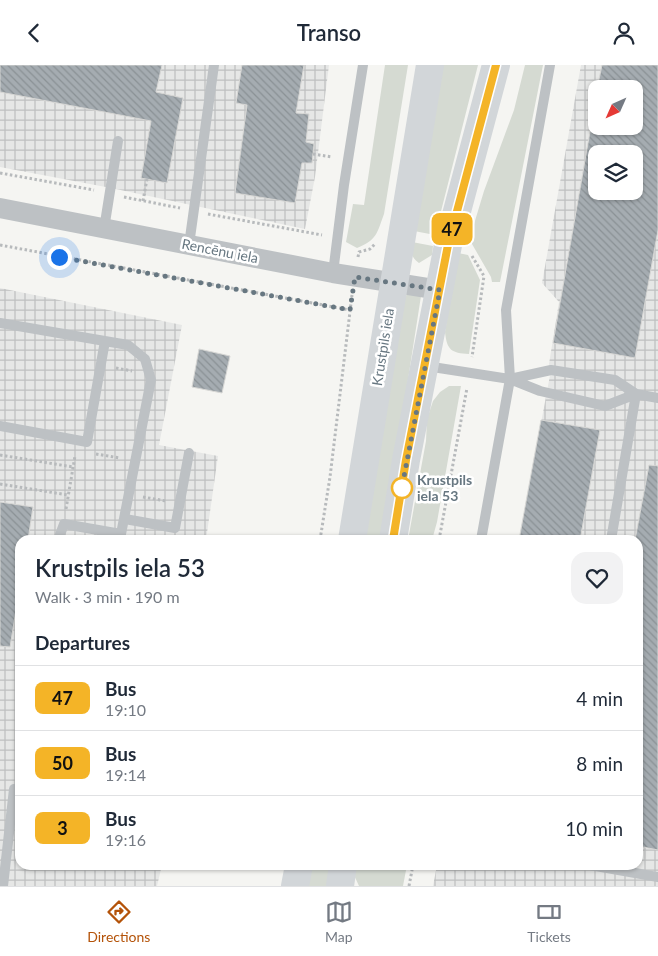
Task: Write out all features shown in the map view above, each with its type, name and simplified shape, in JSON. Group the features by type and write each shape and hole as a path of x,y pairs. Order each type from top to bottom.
{"main road":[{"name":"Krustpils iela","path":"353,535 430,65"},
{"path":"395,535 406,460 448,245 496,65"},
{"path":"296,886 298,870"},
{"path":"340,886 342,870"}],"street":[{"name":"Rencēnu iela","path":"0,208 333,273 440,290"}],"lane":[{"path":"190,245 214,65"},
{"path":"333,273 344,185 363,65"},
{"path":"482,535 510,379 506,310 550,65"},
{"path":"104,229 118,141"},
{"path":"0,323 128,345 145,359 150,380 122,534 64,524 60,535"},
{"path":"0,426 87,442 105,341"},
{"path":"425,365 470,374 510,379 540,391 605,406 636,394"},
{"path":"510,379 551,369 615,381 636,394 658,398"},
{"path":"612,535 636,394"},
{"path":"124,519 175,528 189,453"},
{"path":"3,886 15,789"},
{"path":"618,870 658,877"}],"path":[{"path":"313,154 332,157"},
{"path":"143,201 147,179"},
{"path":"0,245 350,310"},
{"path":"440,535 470,374 484,276 471,255"},
{"path":"321,535 330,477 355,277"},
{"path":"110,367 149,374"},
{"path":"0,455 73,467"},
{"path":"119,466 121,458"},
{"path":"0,484 69,495"},
{"path":"129,494 179,504"},
{"path":"66,509 74,511"},
{"path":"410,886 412,870"}],"shaded area":[{"path":"0,65 329,65 315,177 305,229 111,188 0,167"},
{"path":"385,65 408,65 384,214 380,226 372,239 357,248 346,242 353,204 364,205"},
{"path":"440,65 478,65 435,235 414,231"},
{"path":"525,65 543,65 500,282 492,282 472,244 471,234 484,191 514,110"},
{"path":"581,65 658,65 658,886 433,886 436,870 643,870 643,535 520,535 551,370 549,364 559,302 542,283"},
{"path":"412,242 433,246 432,255 419,263 411,251"},
{"path":"458,253 468,255 480,280 469,354 458,353 451,349 447,343 445,332"},
{"path":"0,288 182,325 159,445 218,456 207,535 15,535 15,870 161,870 157,886 0,886"},
{"path":"409,293 421,296 384,535 365,535 403,298"},
{"path":"449,386 461,386 437,522 433,535 409,535 426,441 427,419 433,401 440,392"},
{"path":"310,870 330,870 327,886 308,886"},
{"path":"355,870 406,870 403,886 359,886 354,875"}],"building":[{"path":"0,65 162,65 156,92 183,98 167,183 141,178 151,121 0,92"},
{"path":"242,65 304,65 296,113 309,114 306,142 314,144 312,163 302,163 295,203 235,193 247,105 236,103"},
{"path":"602,65 658,65 658,230 635,358 553,343 589,135 643,135 643,80 599,80"},
{"path":"199,349 230,356 222,393 192,387"},
{"path":"541,420 600,430 581,535 520,535"},
{"path":"649,465 658,466 658,850 643,847 643,535 636,535"},
{"path":"0,502 33,507 29,535 15,535 15,616 10,647 0,646"}],"bus line":[{"name":"47","path":"394,535 406,460 448,245 496,65"}],"place":[{"name":"Krustpils iela 53","path":"402,488"}],"route":[{"path":"59,257 350,310 355,277 440,290 401,492 402,488"}]}
